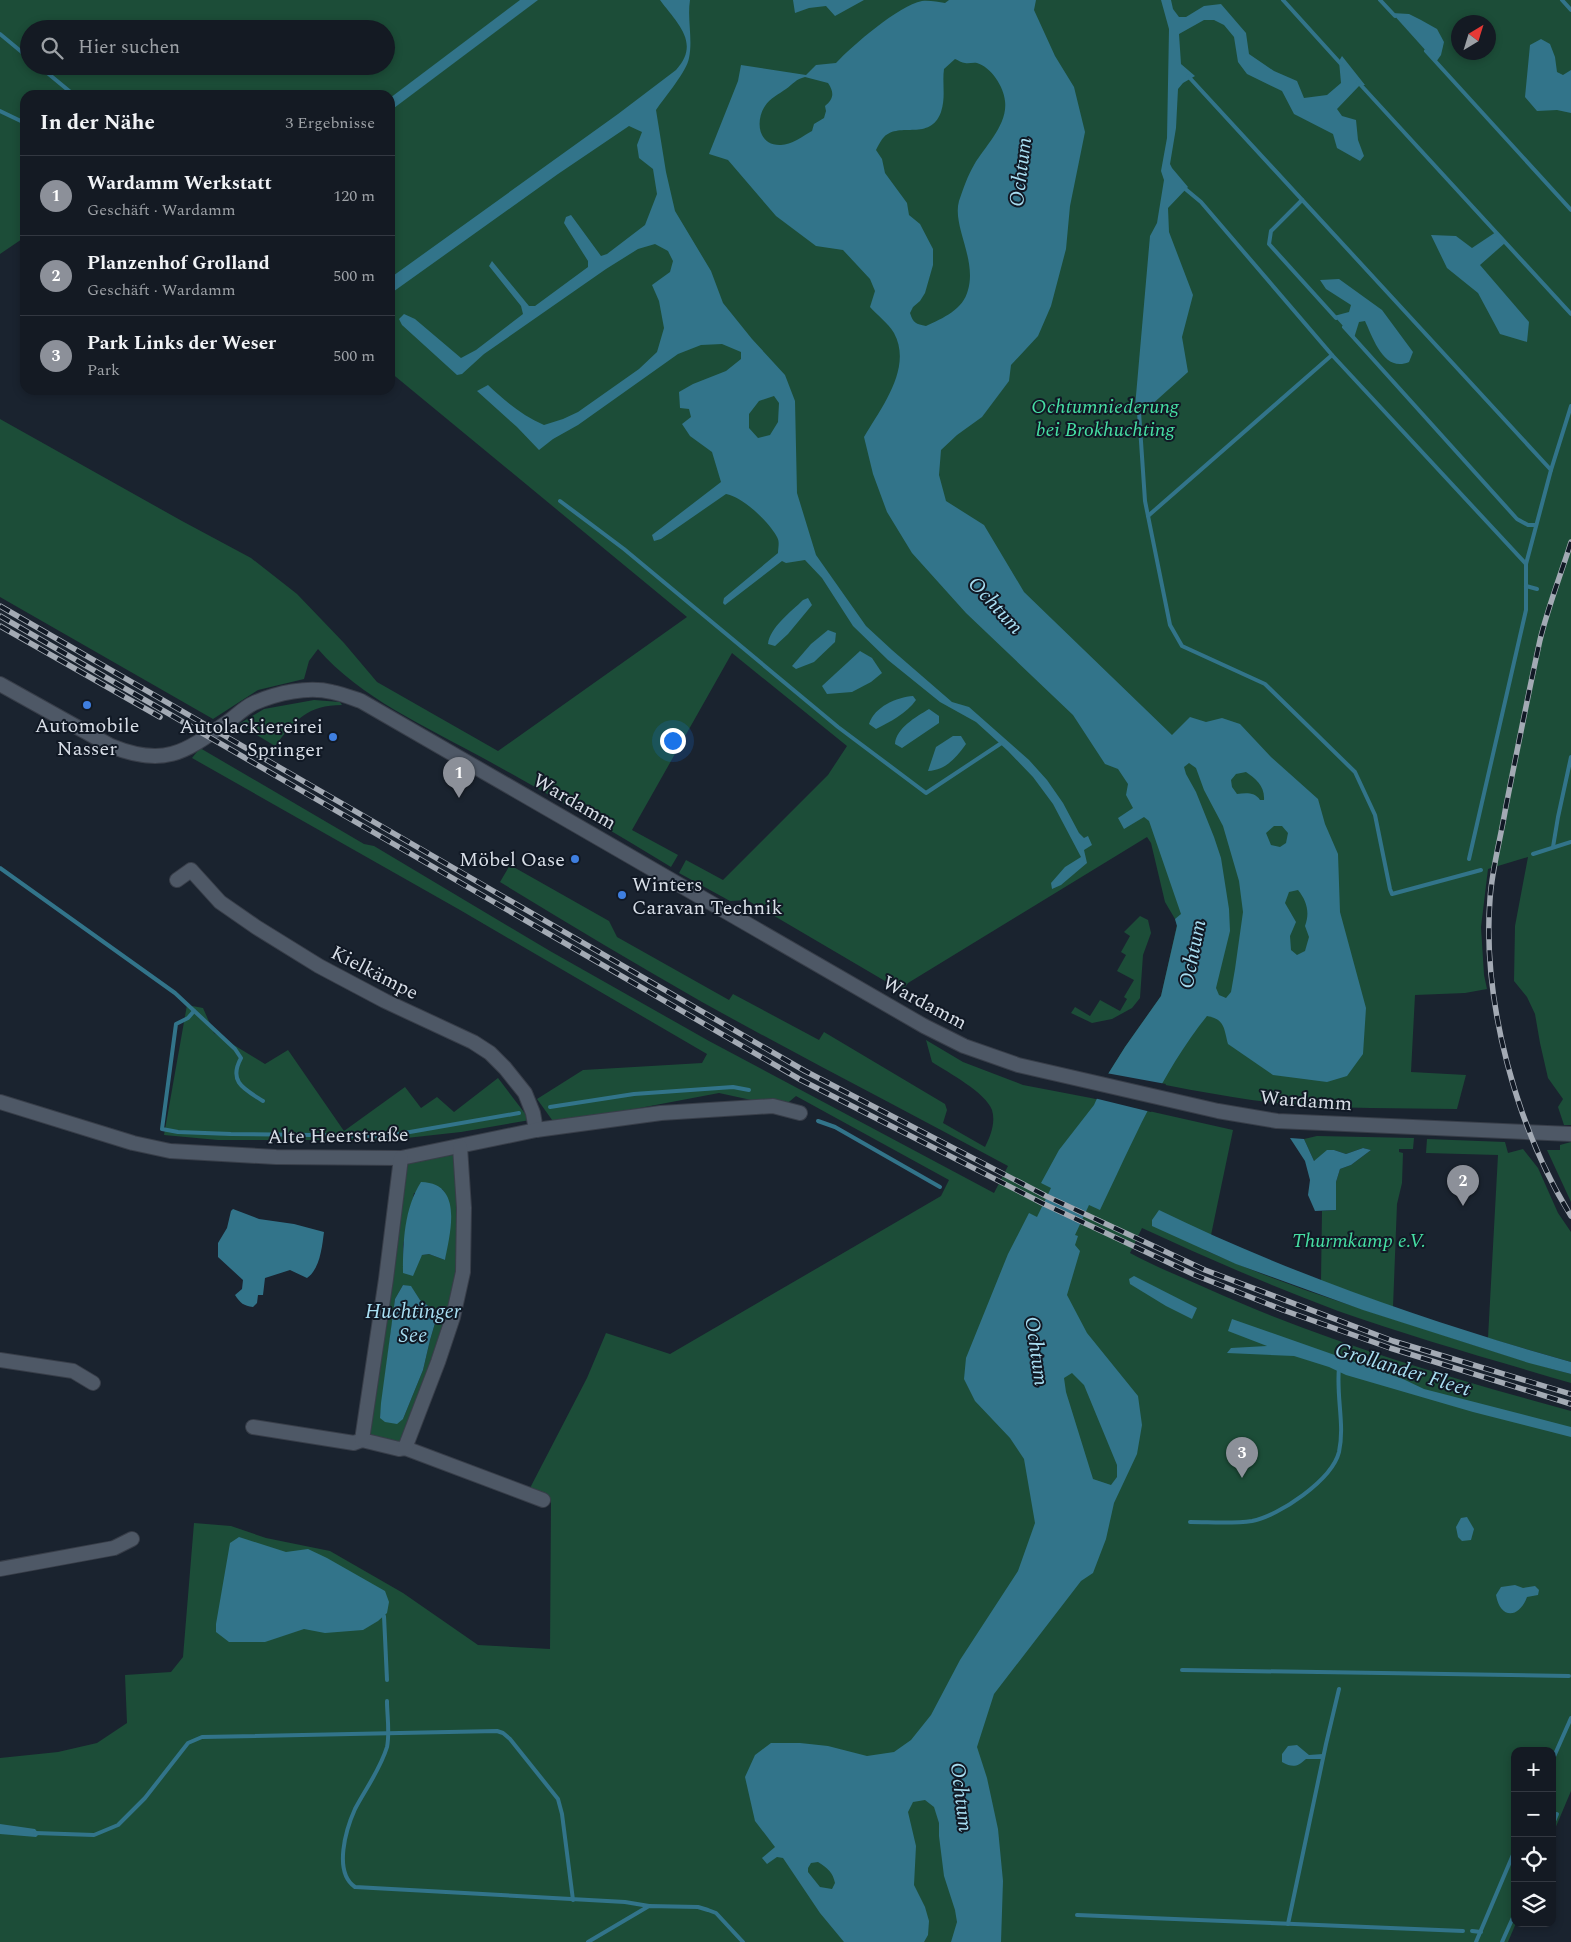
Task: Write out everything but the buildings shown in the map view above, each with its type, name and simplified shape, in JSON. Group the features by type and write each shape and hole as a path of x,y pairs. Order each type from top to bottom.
{"street":[{"name":"Wardamm","path":"0,684 111,746 128,753 151,757 168,756 178,753 216,730 253,704 303,690 331,691 361,701 940,1035 990,1056 1018,1065 1218,1111 1277,1121 1571,1134"},
{"name":"Kielkämpe","path":"177,880 191,870 220,902 319,966 385,1002 473,1042 490,1053 525,1093 533,1113 536,1130"},
{"name":"Alte Heerstraße","path":"0,1102 133,1143 170,1151 276,1157 401,1158 536,1130 670,1112 772,1106 800,1113"},
{"path":"404,1448 438,1362 453,1317 463,1272 464,1208 460,1147"},
{"path":"362,1440 386,1279 401,1158"},
{"path":"0,1360 73,1371 93,1383"},
{"path":"253,1427 354,1442 362,1440 398,1449 404,1448 542,1500"},
{"path":"0,1569 114,1548 132,1539"}],"green space":[{"name":"Ochtumniederung bei Brokhuchting","path":"0,0 1571,0 1571,1125 1564,1125 1558,1107 1563,1099 1548,1078 1535,1014 1527,997 1514,981 1515,926 1528,857 1488,869 1481,927 1484,975 1487,989 1465,993 1415,995 1411,1072 1466,1075 1457,1109 1306,1106 1219,1095 1108,1074 1161,996 1177,925 1165,902 1151,843 1147,837 908,983 902,991 747,900 730,901 679,873 686,860 723,880 828,775 847,746 732,653 632,830 678,855 671,867 554,798 395,710 354,682 318,649 309,661 304,679 258,690 213,719 0,597 0,419 251,558 297,594 344,643 377,682 498,751 687,617 395,376 395,90 20,90 20,240 0,254"},
{"path":"314,700 340,702 342,705 311,711 296,722 275,746 239,724 264,709"},
{"path":"200,748 364,844 374,846 550,951 709,1041 994,1193 1008,1166 778,1044 550,913 500,882 510,865 609,921 617,937 729,1000 733,994 819,1040 824,1032 945,1104 947,1110 943,1123 985,1147 993,1125 992,1110 982,1096 957,1077 932,1062 926,1040 963,1062 1023,1085 1091,1098 1233,1130 1211,1235 1205,1250 1333,1300 1491,1351 1571,1374 1571,1383 1367,1321 1264,1282 1142,1228 1130,1253 1295,1325 1386,1357 1571,1411 1571,1791 1556,1827 1556,1747 1511,1747 1511,1927 1514,1927 1508,1942 0,1942 0,1758 58,1752 97,1743 127,1723 125,1675 171,1672 183,1657 194,1523 231,1526 266,1538 330,1551 403,1593 478,1645 550,1649 551,1501 544,1494 529,1490 587,1378 606,1333 670,1354 941,1196 949,1180 796,1096 783,1107 719,1093 555,1124 537,1099 583,1070 702,1063 707,1054 460,910 192,758"},
{"path":"1140,916 1148,920 1151,933 1143,955 1140,998 1132,1008 1112,1019 1092,1023 1071,1013 1075,1007 1090,1016 1100,1000 1120,1011 1127,999 1124,997 1134,980 1117,971 1126,955 1121,952 1130,936 1124,932"},
{"path":"187,1005 203,1008 214,1033 265,1064 288,1050 344,1131 405,1087 421,1108 437,1097 454,1112 498,1078 530,1120 461,1132 388,1140 218,1140 164,1135"},
{"name":"Thurmkamp e.V.","path":"1317,1136 1414,1138 1413,1149 1399,1149 1399,1152 1403,1153 1402,1183 1397,1204 1393,1307 1321,1281 1322,1211 1336,1210 1336,1182 1340,1169 1351,1165 1371,1150 1363,1148 1346,1154 1334,1150 1314,1161 1304,1139"},
{"path":"1427,1139 1505,1142 1508,1153 1523,1149 1538,1168 1558,1213 1571,1232 1571,1362 1488,1338 1498,1155 1426,1153"},
{"path":"1571,1142 1571,1202 1547,1150 1560,1150 1560,1145"},
{"path":"453,1155 456,1157 458,1163 457,1269 442,1332 402,1442 398,1442 370,1435 368,1428 388,1310 408,1161","holes":["442,1189 447,1196 450,1213 445,1260 429,1254 422,1255 403,1273 403,1245 414,1193","403,1285 411,1287 420,1300 438,1313 423,1370 403,1419 380,1418 395,1299"]}],"water":[{"path":"520,0 538,0 395,107 395,94"},
{"path":"660,0 690,0 689,58 680,77 656,110 666,172 675,211 711,271 723,303 752,339 785,375 795,401 797,493 816,555 866,626 952,702 969,707 1029,760 1047,780 1063,803 1079,833 1084,838 1088,836 1092,845 1084,850 1087,863 1061,885 1052,889 1051,883 1065,867 1081,857 1053,804 1033,777 976,722 940,702 888,660 853,626 822,578 805,560 786,563 782,561 725,605 723,603 724,598 778,553 779,543 777,537 768,524 755,511 740,500 726,494 661,539 654,541 652,535 721,482 712,452 690,436 682,424 691,417 689,409 680,408 679,392 693,384 726,371 741,359 741,352 722,344 701,345 678,354 578,425 553,439 539,450 477,391 488,385 514,408 544,425 578,412 639,369 657,352 664,328 659,301 652,285 670,272 673,261 668,251 655,244 638,249 606,269 484,354 462,374 457,375 402,325 399,319 404,314 415,319 461,358 476,350 523,314 521,306 489,266 492,261 529,306 535,306 588,267 588,261 564,223 566,217 571,215 601,256 607,254 645,225 657,194 653,169 639,158 637,145 642,132 629,126 558,174 395,290 395,274 676,70 683,60 686,51 684,34","holes":["774,396 779,403 778,422 770,435 758,438 749,428 749,414 759,401"]},
{"path":"793,0 864,0 835,16 826,6 809,8 795,13"},
{"name":"Ochtum","path":"949,0 1036,0 1034,10 1055,56 1074,87 1085,132 1070,206 1066,249 1051,306 1038,336 1011,365 1009,381 982,417 957,435 941,450 939,475 946,501 984,525 1024,592 1172,735 1190,717 1206,722 1222,718 1240,724 1271,757 1318,799 1325,824 1338,854 1340,912 1366,1008 1363,1054 1347,1076 1327,1082 1273,1075 1228,1044 1220,1022 1213,1017 1207,1016 1175,1061 1161,1085 1100,1210 1089,1205 1075,1235 1078,1236 1075,1245 1080,1251 1067,1295 1087,1333 1138,1396 1142,1425 1137,1454 1114,1503 1106,1539 1093,1573 1081,1581 994,1694 977,1747 987,1778 998,1829 1003,1881 1001,1942 951,1942 957,1922 955,1910 944,1876 939,1823 934,1807 925,1800 913,1802 908,1812 916,1846 914,1885 925,1907 929,1921 928,1935 924,1942 844,1942 820,1913 783,1858 777,1857 767,1864 762,1858 775,1847 755,1821 745,1777 755,1755 771,1743 800,1743 828,1746 867,1756 894,1752 911,1740 931,1715 960,1660 1018,1571 1035,1523 1024,1459 1010,1438 975,1401 964,1379 966,1358 1008,1254 1029,1213 1037,1217 1051,1188 1041,1183 1059,1150 1094,1105 1108,1074 1125,1047 1161,996 1177,926 1175,919 1181,914 1149,821 1144,817 1124,829 1118,818 1133,808 1126,795 1128,784 1118,769 1105,764 1073,715 966,613 912,553 887,512 873,474 864,437 886,401 897,374 900,360 899,346 892,329 870,307 875,291 870,279 843,250 816,246 776,216 728,160 709,154 738,81 741,65 806,75 816,65 836,63 876,27 912,4 922,1 945,3","holes":["955,59 964,63 982,65 996,78 1004,96 1005,110 995,135 972,169 959,201 959,221 969,267 968,290 962,303 957,308 926,326 915,322 910,313 925,293 933,265 933,249 920,224 909,215 907,203 885,173 882,159 876,150 883,138 891,133 922,129 936,121 941,112 944,95 944,69","805,77 828,83 832,90 832,96 825,106 824,118 814,124 812,131 797,140 785,145 773,144 767,141 761,132 760,119 762,112 769,101 799,79","1189,763 1196,768 1204,790 1223,826 1239,881 1243,912 1231,992 1226,998 1219,995 1216,988 1230,931 1229,909 1221,858 1196,792 1184,767","1246,772 1261,787 1264,800 1260,800 1258,797 1250,794 1237,794 1232,787 1231,780 1236,774","1274,826 1282,826 1288,833 1286,843 1280,847 1271,845 1266,833","1298,890 1304,898 1307,907 1305,926 1309,937 1305,951 1297,955 1291,950 1290,936 1296,922 1285,903 1289,892","1072,1373 1084,1385 1117,1465 1117,1477 1111,1485 1093,1479 1066,1392 1064,1378","818,1862 827,1869 833,1876 835,1883 832,1889 820,1887 808,1872 811,1863"]},
{"path":"1161,0 1171,0 1173,9 1179,17 1186,17 1204,6 1221,4 1246,33 1249,54 1274,71 1297,81 1304,98 1327,95 1341,83 1339,61 1342,56 1365,85 1360,85 1337,109 1342,116 1356,120 1358,140 1364,156 1360,161 1337,148 1333,134 1294,114 1282,91 1247,74 1238,62 1234,37 1224,25 1214,20 1204,20 1179,34 1181,64 1195,76 1183,83 1178,89 1176,128 1170,164 1188,187 1168,208 1169,232 1193,295 1182,337 1188,372 1139,416 1135,407 1150,236 1157,223 1164,180 1161,171 1167,138 1169,29"},
{"path":"1392,13 1409,14 1437,29 1444,42 1441,55 1436,62"},
{"path":"1541,39 1550,44 1555,57 1557,72 1563,75 1571,70 1571,113 1557,110 1537,111 1525,97 1530,45"},
{"path":"1496,232 1505,243 1480,265 1529,322 1527,342 1500,334 1478,293 1447,268 1431,235 1456,236 1472,248"},
{"path":"1339,279 1382,310 1413,352 1409,362 1393,363 1386,358 1376,344 1365,321 1359,322 1354,338 1334,316 1349,312 1351,305 1326,289 1320,280"},
{"path":"808,598 812,605 788,634 775,646 768,644 777,626 803,600"},
{"path":"828,630 836,633 835,642 814,662 796,669 792,666 811,644"},
{"path":"860,651 872,658 882,673 871,682 852,692 827,694 822,686"},
{"path":"913,696 916,700 898,717 876,729 869,724 876,713 887,704 900,698"},
{"path":"929,709 939,716 939,723 902,748 895,744 896,738 903,728"},
{"path":"953,736 961,736 966,744 945,766 928,771 936,747"},
{"path":"1290,1138 1304,1139 1314,1161 1327,1150 1346,1154 1363,1148 1371,1150 1351,1165 1340,1169 1336,1182 1336,1210 1315,1211 1308,1195 1310,1180 1305,1161"},
{"name":"Huchtinger See","path":"421,1182 435,1185 444,1191 449,1200 451,1224 445,1260 429,1254 422,1255 413,1276 403,1273 404,1238 411,1203"},
{"path":"233,1209 259,1219 294,1224 324,1232 320,1257 315,1269 307,1278 290,1270 265,1278 263,1295 258,1295 257,1303 253,1307 245,1305 235,1295 242,1289 243,1280 218,1257 218,1243 227,1228"},
{"path":"1159,1210 1259,1255 1361,1295 1518,1347 1571,1362 1571,1374 1529,1363 1363,1310 1236,1264 1152,1226 1152,1220"},
{"path":"1134,1276 1197,1308 1192,1319 1130,1284 1129,1279"},
{"name":"Huchtinger See","path":"403,1285 411,1286 420,1300 438,1313 423,1370 403,1419 397,1424 385,1422 380,1418 395,1299"},
{"path":"1232,1319 1403,1379 1424,1389 1571,1427 1571,1437 1473,1412 1346,1375 1329,1367 1294,1356 1227,1353 1231,1348 1267,1346 1228,1331"},
{"path":"1467,1517 1474,1529 1471,1540 1462,1541 1458,1537 1456,1527 1461,1518"},
{"path":"239,1537 286,1552 308,1549 327,1558 385,1591 389,1602 387,1613 363,1630 325,1633 304,1629 265,1642 229,1642 216,1632 216,1624 230,1543"},
{"path":"1515,1585 1523,1588 1535,1586 1539,1590 1538,1595 1527,1597 1524,1604 1515,1612 1505,1612 1501,1609 1496,1595 1501,1587"},
{"path":"1297,1745 1309,1755 1323,1754 1322,1759 1306,1759 1295,1766 1282,1762 1282,1754 1288,1746"},
{"path":"0,1824 35,1829 39,1834 36,1837 0,1834"}],"pier":[{"path":"1106,1073 1166,1084 1151,1112 1094,1098"}],"waterway":[{"path":"1283,0 1341,64"},
{"path":"1380,0 1395,16"},
{"path":"1562,0 1571,10"},
{"path":"0,34 20,51"},
{"path":"1426,51 1571,210"},
{"path":"50,75 68,90"},
{"path":"1188,76 1551,470"},
{"path":"1358,82 1571,314"},
{"path":"0,111 20,121"},
{"path":"1183,187 1201,202 1332,355 1526,564"},
{"path":"1302,200 1271,231 1269,244 1336,318"},
{"path":"1344,327 1517,519 1528,525 1536,525"},
{"path":"1148,516 1332,355"},
{"path":"1469,859 1526,610 1526,564 1551,470 1571,406"},
{"path":"1139,412 1145,501 1170,625 1182,646 1265,684 1355,772 1375,815 1392,894 1481,870"},
{"path":"560,501 624,549 838,727 926,793 1003,742"},
{"path":"1526,586 1537,589"},
{"path":"1553,847 1571,757"},
{"path":"1533,854 1571,842"},
{"path":"0,868 175,993 235,1049 241,1058 237,1066 237,1079 244,1088 263,1101"},
{"path":"194,1011 188,1018 176,1024 162,1129 178,1132 231,1134 387,1136 519,1113"},
{"path":"550,1107 634,1094 733,1087 749,1090"},
{"path":"818,1121 835,1127 940,1187"},
{"name":"Grollander Fleet","path":"1190,1522 1237,1522 1263,1518 1290,1504 1316,1485 1334,1463 1341,1442 1339,1368"},
{"path":"384,1616 387,1680"},
{"path":"1182,1670 1569,1676"},
{"path":"1288,1924 1339,1689"},
{"path":"387,1701 387,1747 377,1771 355,1809 343,1850 344,1871 348,1880 355,1887 625,1902 649,1906"},
{"path":"1556,1752 1571,1718"},
{"path":"35,1833 94,1835 118,1825 145,1798 188,1743 202,1737 497,1731 510,1739 558,1799 562,1814 573,1900"},
{"path":"1476,1942 1511,1859"},
{"path":"588,1942 649,1906 698,1907 716,1913 743,1942"},
{"path":"1077,1915 1463,1931"},
{"path":"1502,1942 1511,1922"},
{"path":"1472,1931 1481,1932"}],"railway":[{"path":"1571,542 1543,628 1527,702 1493,876 1490,899 1489,939 1498,1022 1507,1064 1534,1144 1571,1216"},
{"path":"0,606 805,1071 1046,1196 1205,1270 1393,1341 1571,1394"},
{"path":"0,616 801,1080 1042,1203 1195,1275 1283,1310 1390,1348 1571,1404"},
{"path":"0,626 160,717"}],"place":[{"name":"Automobile Nasser","path":"87,705"},
{"name":"Autolackiereirei Springer","path":"333,737"},
{"name":"Wardamm Werkstatt","path":"459,798"},
{"name":"Möbel Oase","path":"575,859"},
{"name":"Winters Caravan Technik","path":"622,895"},
{"name":"Planzenhof Grolland","path":"1463,1206"},
{"name":"Park Links der Weser","path":"1242,1478"}]}
